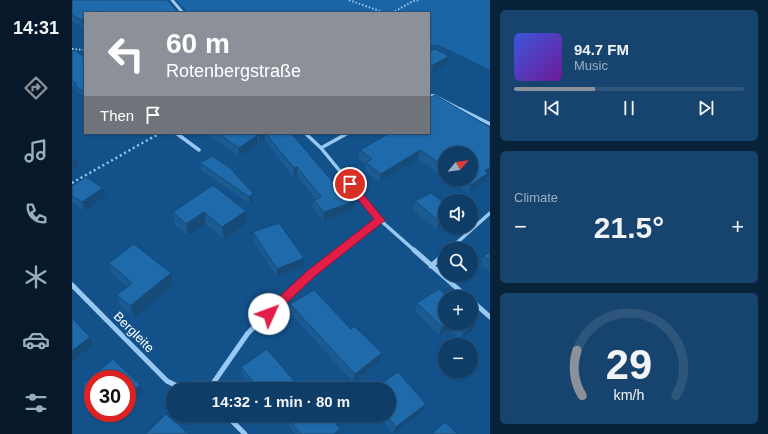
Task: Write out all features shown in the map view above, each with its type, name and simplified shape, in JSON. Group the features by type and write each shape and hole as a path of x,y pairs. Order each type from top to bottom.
{"street":[{"path":"172,0 182,12"},
{"path":"430,95 435,96 490,124"},
{"path":"177,134 199,150"},
{"path":"306,134 321,148 380,220 459,290"},
{"path":"321,148 346,134"},
{"path":"458,242 490,213"},
{"path":"214,382 248,333 311,274 380,220"},
{"path":"431,266 438,260"},
{"name":"Bergleite","path":"72,285 169,382"},
{"path":"478,306 490,317"},
{"path":"234,422 245,434"}],"path":[{"path":"349,0 382,12"},
{"path":"394,12 413,1 420,0"},
{"path":"72,48 84,50"},
{"path":"72,183 158,134"}],"shaded area":[{"path":"176,0 490,0 490,70 439,45 430,45 430,12 188,12"}],"building":[{"path":"72,0 167,0 178,12 84,12 84,19 81,20 72,15"},
{"path":"435,49 449,56 433,65 430,64 430,52"},
{"path":"75,50 84,57 84,92 75,85 77,84 72,80 72,51"},
{"path":"435,95 490,127 490,167 485,171 488,173 478,180 478,146 438,146 438,162 420,150 381,174 366,163 372,159 360,150 388,134 430,134 430,98"},
{"path":"218,134 258,135 239,148"},
{"path":"266,134 292,134 332,181 336,179 355,201 324,212 314,200 321,197 297,167 294,168"},
{"path":"212,156 229,167 253,193 249,197 200,163"},
{"path":"86,177 103,188 82,202 72,196 72,186"},
{"path":"213,185 246,211 222,227 204,212 186,224 173,212"},
{"path":"431,193 438,198 438,220 415,201"},
{"path":"279,223 304,258 277,269 253,232"},
{"path":"134,244 171,273 130,306 117,295 132,283 109,263"},
{"path":"490,252 490,261 484,256"},
{"path":"439,289 440,290 438,290 438,323 417,303"},
{"path":"314,290 351,329 354,326 382,353 355,374 290,304"},
{"path":"72,318 90,337 72,351"},
{"path":"267,349 295,382 253,382 241,367"},
{"path":"113,359 124,370 100,370"},
{"path":"398,372 426,404 396,427 392,422 396,422 396,382 384,382"},
{"path":"136,381 140,385 136,389"},
{"path":"166,414 166,422 175,422 189,434 146,434"},
{"path":"291,422 334,422 340,429 334,434 301,434"},
{"path":"445,422 457,434 432,434"}],"route":[{"path":"269,314 311,274 380,220 350,184"}]}
